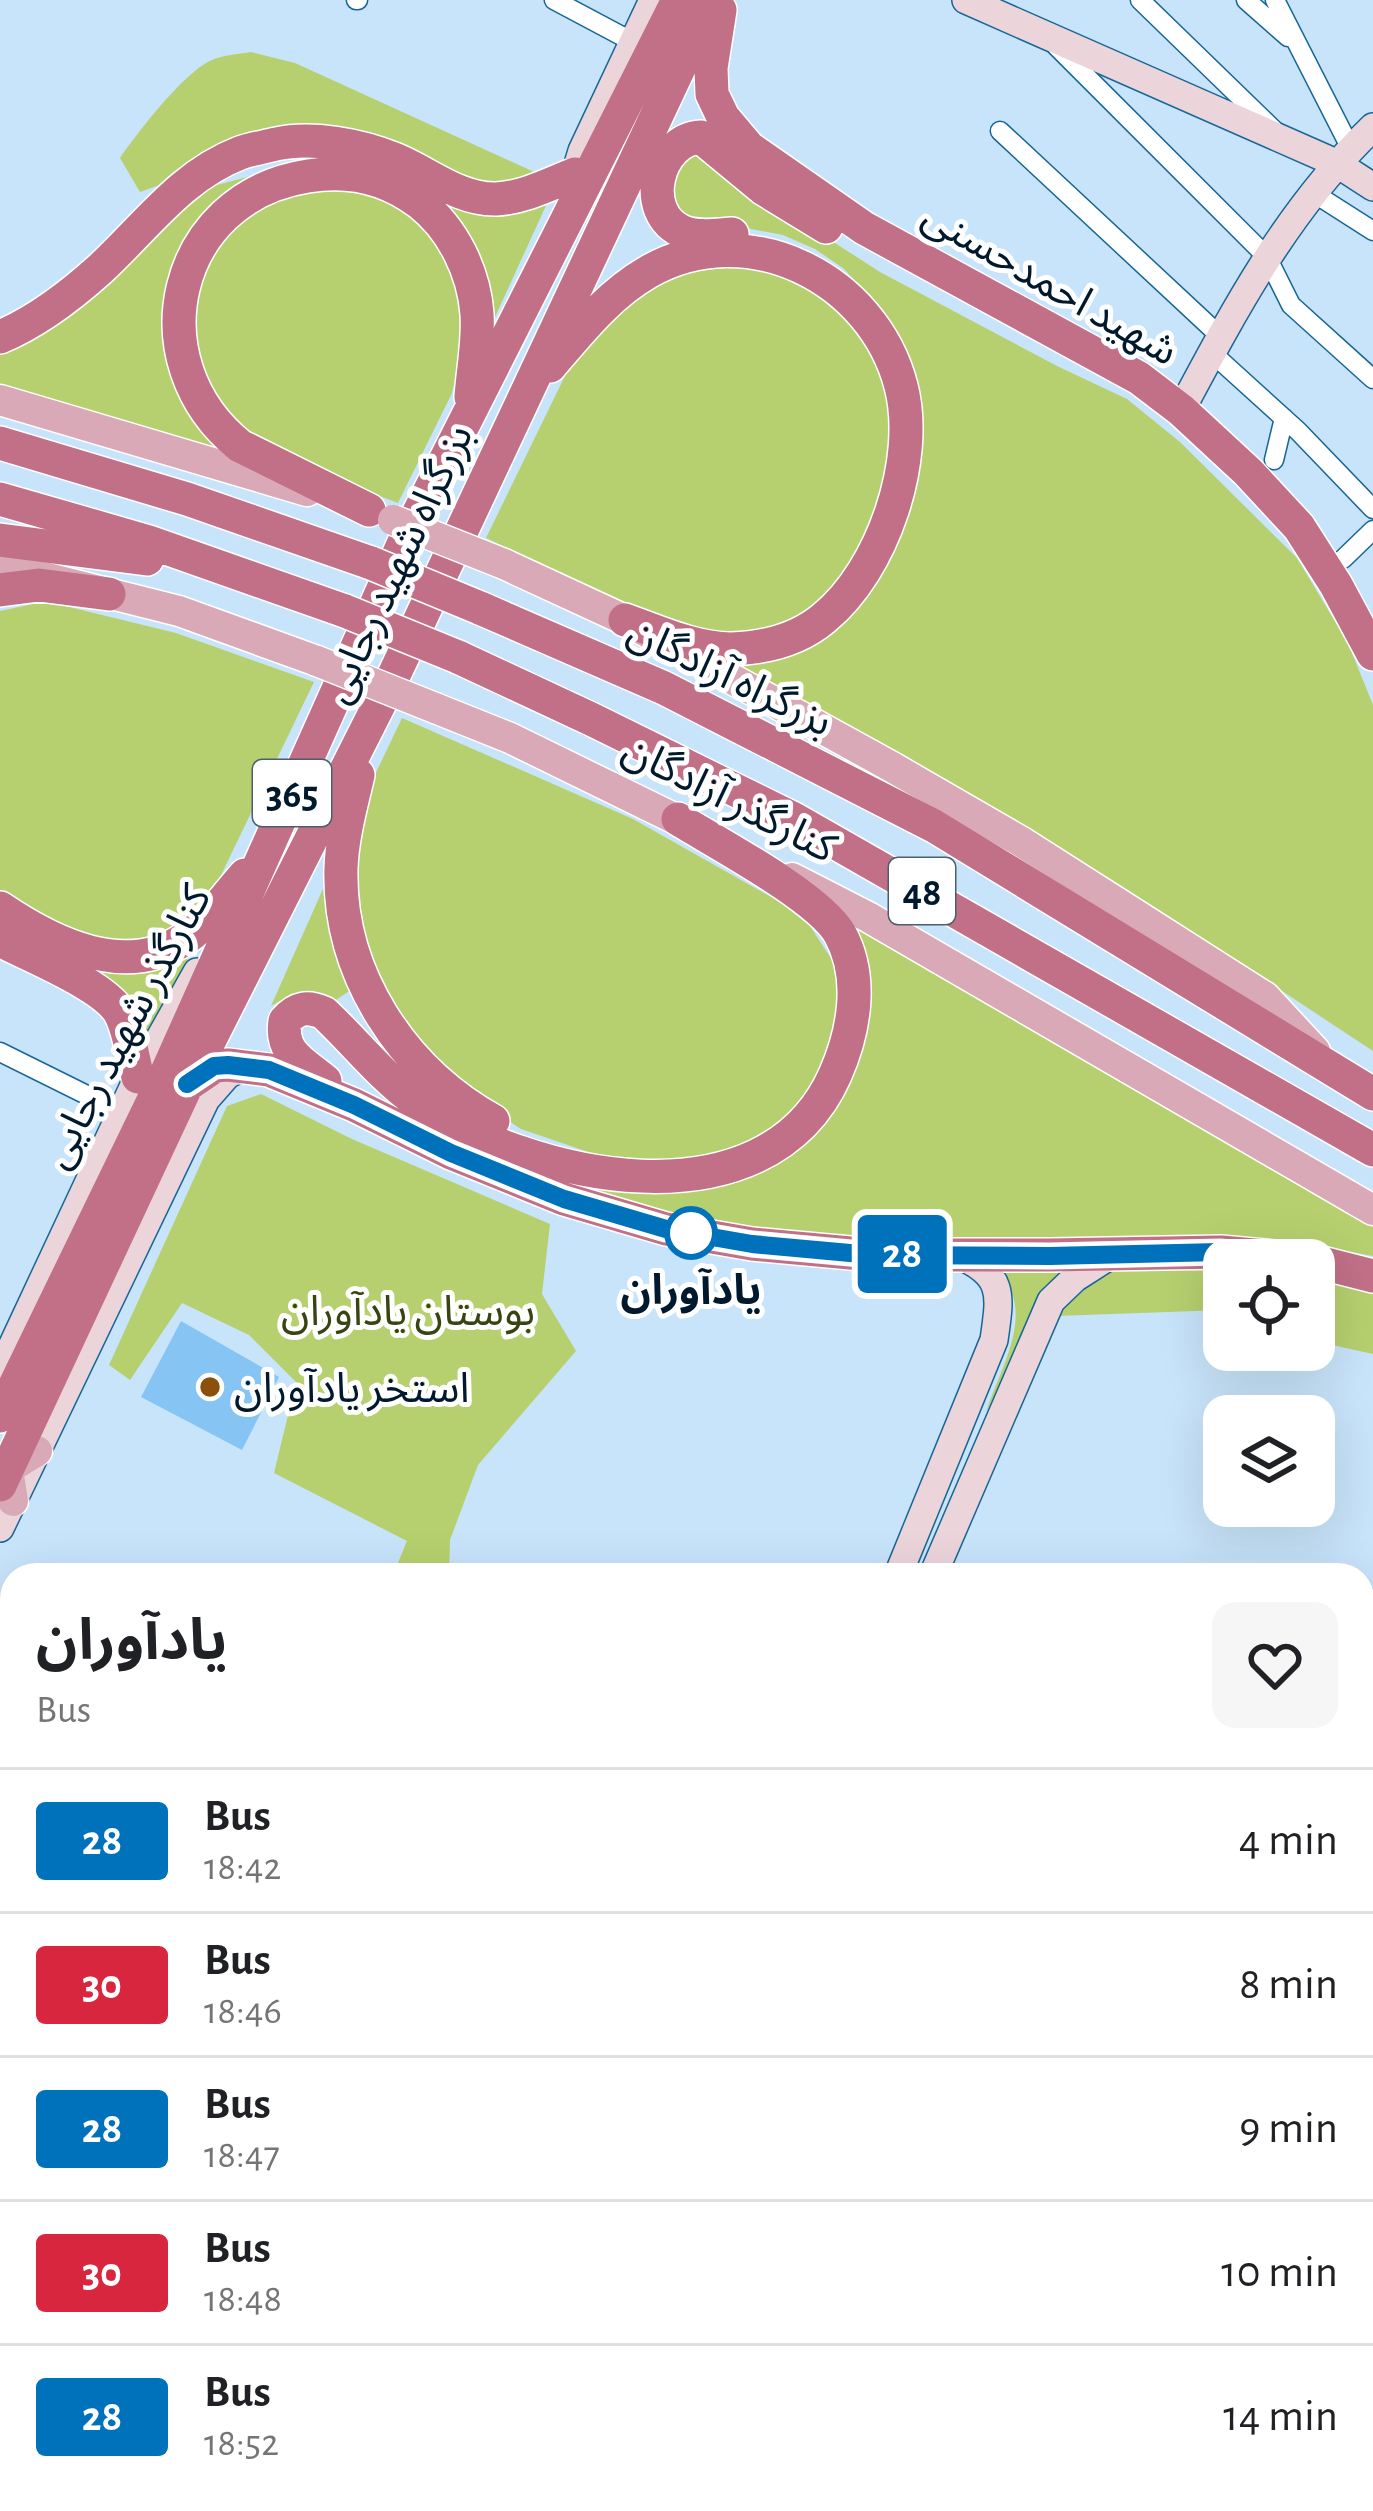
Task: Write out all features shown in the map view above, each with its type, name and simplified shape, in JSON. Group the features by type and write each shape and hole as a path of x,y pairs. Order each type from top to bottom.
{"highway":[{"name":"بزرگراه شهید رجایی","path":"0,1416 15,1344 166,1074 405,540 470,415 574,189 678,0"},
{"name":"بزرگراه شهید رجایی","path":"11,1487 187,1084 369,726 711,0"},
{"name":"شهید احمدحسنی","path":"722,0 711,68 712,94 723,117 749,148 864,228 1139,378 1181,410 1249,472 1299,527 1373,654"},
{"path":"625,620 706,646 782,642 812,627 859,579 889,518 907,432 894,363 850,290 797,250 763,237 682,232 661,211 657,196 665,160 690,137 701,137 764,189 842,236 908,252"},
{"path":"0,337 55,306 100,269 172,195 239,154 283,142 359,148 394,159 463,193 494,200 574,189"},
{"path":"381,515 240,446 224,434 195,393 185,368 177,318 190,265 220,219 267,186 319,174 366,176 410,196 447,230 471,282 477,315 470,415"},
{"path":"525,394 607,301 650,270 699,253 749,250 796,263 838,289 863,313"},
{"name":"بزرگراه آزادگان","path":"0,442 187,499 371,563 664,688 934,826 1373,1094"},
{"name":"48","path":"0,499 232,570 458,657 794,818 1373,1150"},
{"path":"0,540 232,570"},
{"path":"0,590 39,585 109,594"},
{"path":"369,726 341,868 348,933 367,990 398,1041 455,1097 513,1132 610,1172"},
{"path":"354,1105 291,1053 283,1038 285,1021 298,1009 324,1013 390,1081 451,1122 528,1155 575,1168 638,1175 708,1173 734,1167 771,1149 796,1130 828,1091 847,1042 854,1012 851,962 839,931 816,907 678,819"},
{"path":"0,908 100,956 152,955 197,928 266,852"},
{"path":"0,940 110,1000 124,1024 137,1077"},
{"path":"187,1084 214,1066 269,1070 564,1199 666,1229 752,1244 839,1252 1203,1252"},
{"path":"1335,1266 1373,1276"}],"main road":[{"path":"0,400 381,515 504,564 625,620 983,820 1265,997 1336,1073"},
{"name":"کنارگذر آزادگان","path":"0,566 178,611 510,738 868,917 1373,1210"}],"street":[{"path":"554,0 633,42"},
{"path":"574,189 582,151 653,0"},
{"path":"966,0 1284,140 1343,156"},
{"path":"1140,0 1284,140"},
{"path":"1246,0 1298,46"},
{"path":"1275,0 1343,156 1373,187"},
{"path":"1044,34 1267,256 1291,304 1373,380"},
{"path":"1181,410 1267,256 1312,192 1373,127"},
{"path":"1000,131 1373,508"},
{"path":"1312,192 1373,230"},
{"path":"1274,460 1284,418"},
{"path":"1343,559 1373,530"},
{"name":"کنارگذر شهید رجایی","path":"0,1372 137,1077 266,852"},
{"path":"0,1052 122,1112"},
{"path":"11,1487 206,1099 227,1075 244,1066"},
{"path":"938,1563 1051,1301 1075,1278 1114,1253"},
{"path":"903,1563 994,1340 1000,1299 990,1276 975,1262 954,1254"}],"green space":[{"path":"251,52 295,63 541,175 486,189 361,139 179,178 140,192 120,158 150,119 201,67 221,57"},
{"path":"689,149 880,272 1127,399 1180,442 1297,558 1348,643 1373,705 1373,1051 1071,855 723,658 771,655 889,535 895,341 866,292 815,249 783,235 696,225 674,211 671,172"},
{"path":"266,172 169,314 241,457 0,388 0,353 70,316 176,213 213,186"},
{"path":"411,182 555,186 490,328"},
{"path":"299,186 368,189 413,211 446,255 464,309 462,351 452,393 398,503 264,452 210,400 189,317 222,233"},
{"path":"710,262 776,268 835,300 888,380 892,446 859,547 837,586 810,613 746,640 667,623 486,538 582,341 619,303"},
{"path":"57,604 176,633 314,682 211,896 155,945 93,942 0,897 0,611"},
{"path":"402,718 633,819 780,902 810,926 834,963 841,994 824,1076 772,1136 675,1164 597,1155 521,1129 464,1092 377,993 351,880 362,802"},
{"path":"330,873 355,987 336,1000 319,992 303,992 271,1006"},
{"path":"847,921 1373,1225 1373,1256 1335,1249 1335,1239 1235,1236 813,1241 705,1224 571,1184 472,1144 643,1187 825,1113"},
{"path":"34,939 196,942 142,1048"},
{"name":"بوستان یادآوران","path":"261,1094 352,1139 550,1224 542,1294 576,1351 478,1465 450,1540 449,1563 398,1563 407,1541 274,1473 296,1382 249,1335 182,1303 130,1380 109,1365 227,1106"},
{"path":"1127,1269 1203,1271 1203,1311 1056,1316 1089,1277"},
{"path":"1061,1272 986,1412 1015,1322 1015,1304 997,1273"},
{"path":"1335,1281 1373,1290 1373,1354 1335,1346"}],"water":[{"name":"استخر یادآوران","path":"181,1321 279,1377 242,1450 141,1397"}],"bus line":[{"name":"28","path":"187,1084 214,1066 269,1070 564,1199 666,1229 752,1244 872,1255 1203,1252"}],"place":[{"name":"یادآوران","path":"691,1233"},
{"name":"استخر یادآوران","path":"210,1387"}]}
